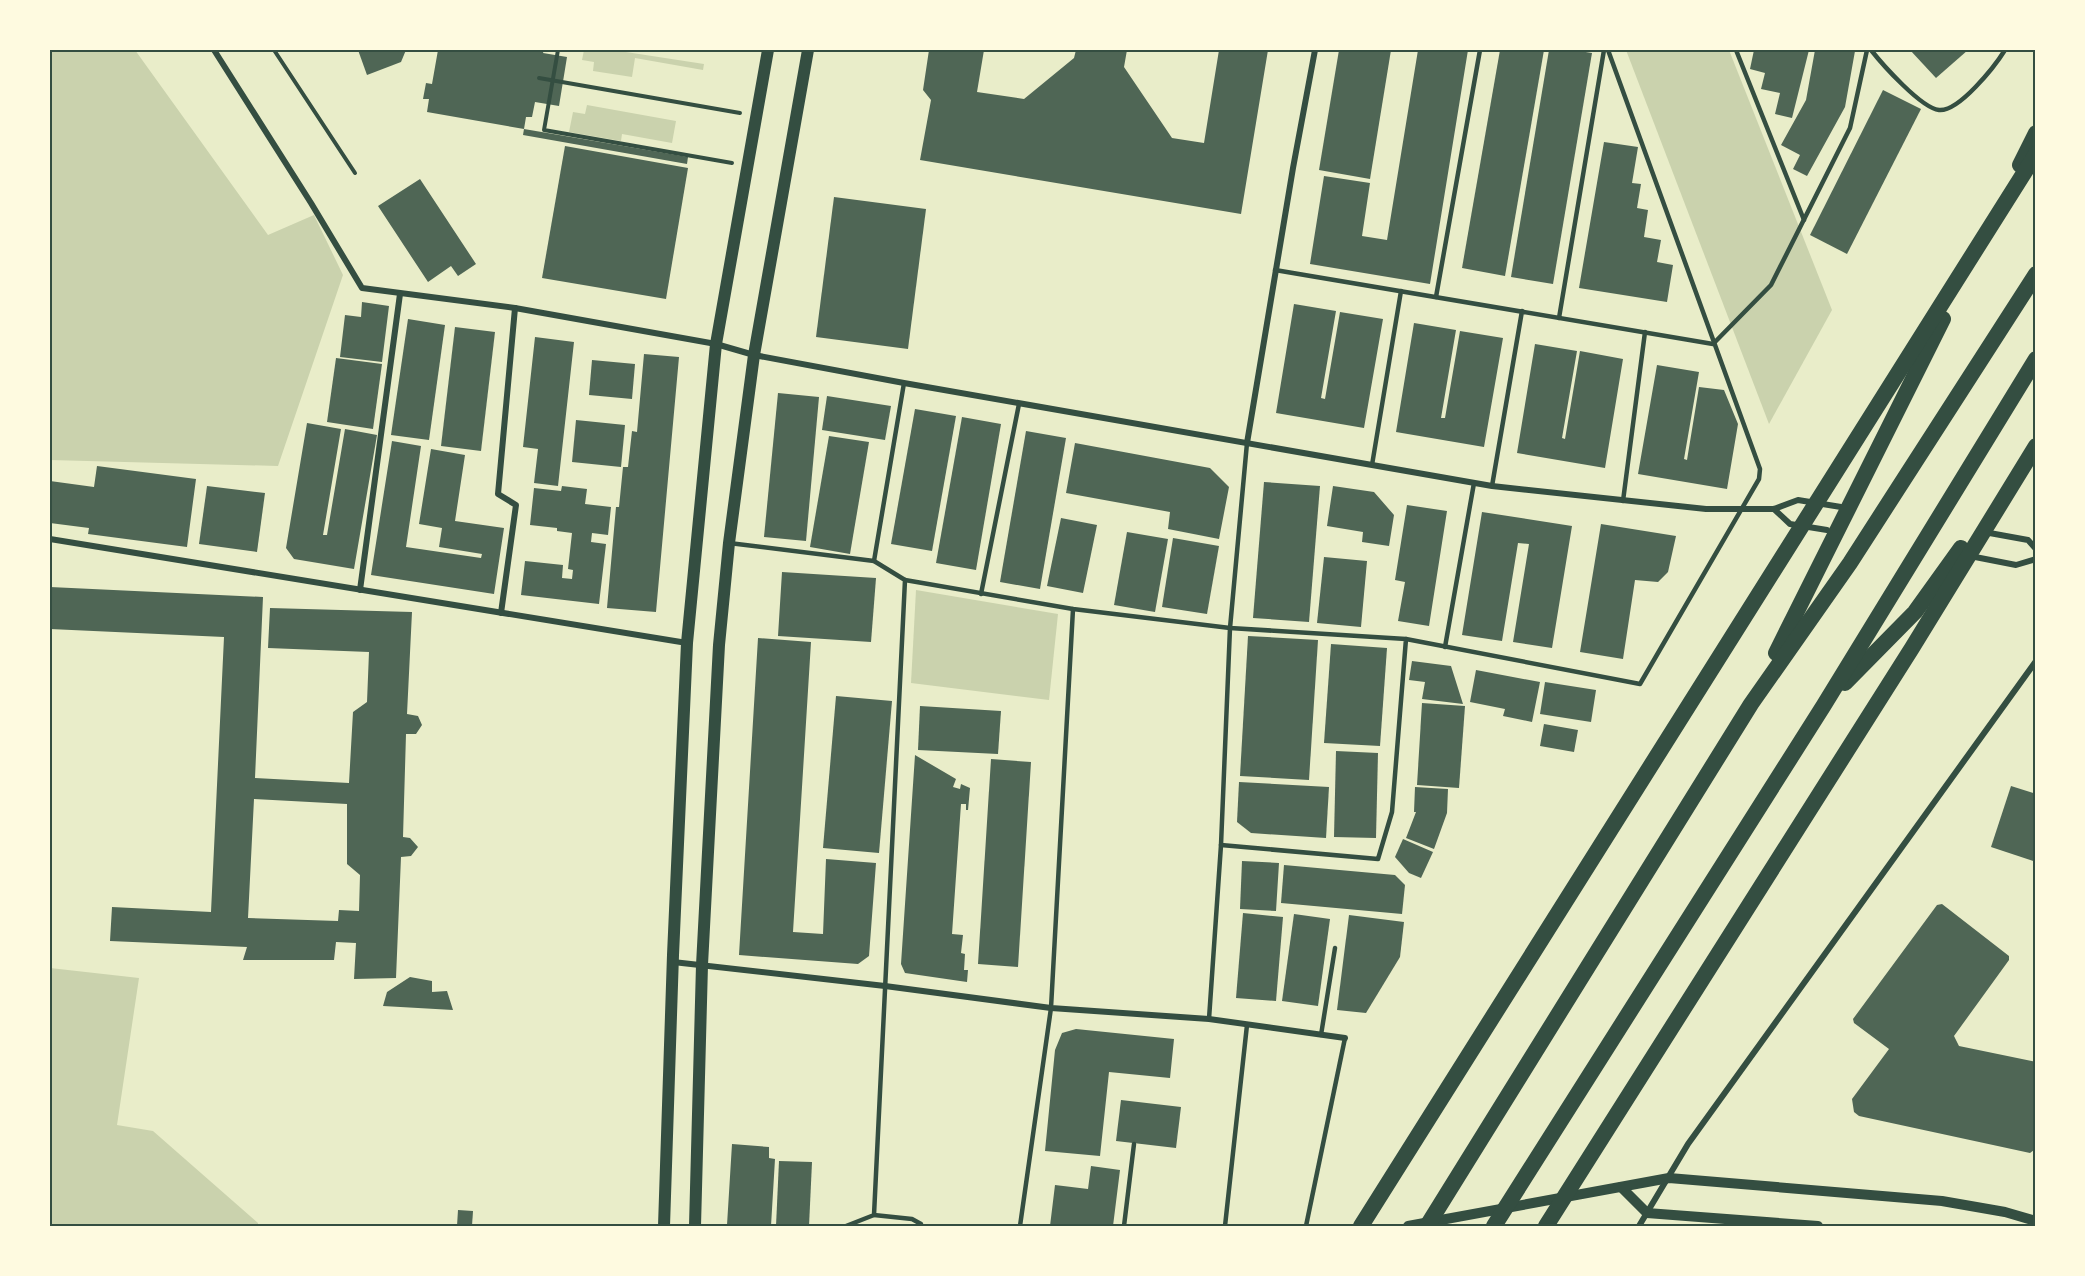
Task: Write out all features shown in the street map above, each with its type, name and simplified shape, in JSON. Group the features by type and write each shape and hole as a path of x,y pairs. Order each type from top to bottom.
{"highway":[{"path":"1751,704 2036,133"},
{"path":"1361,1227 2036,154"},
{"path":"1427,1227 1751,704 1850,563 2036,274"},
{"path":"1494,1227 1824,705 2036,359"},
{"path":"1824,705 1915,612 2036,447"},
{"path":"1546,1227 2036,447"}],"main road":[{"path":"664,1227 672,962 687,643 716,344 768,50"},
{"path":"695,1227 702,965 719,645 729,543 754,355 808,50"}],"street":[{"path":"214,50 311,202 362,288 515,308 716,344 754,355 1019,404 1492,486 1706,509 1774,509 1798,500 1841,507"},
{"path":"1246,443 1315,50"},
{"path":"360,590 400,294"},
{"path":"501,613 516,505 498,494 515,308"},
{"path":"1774,509 1790,524 1827,530"},
{"path":"1979,531 2028,540 2036,549"},
{"path":"50,539 687,643"},
{"path":"1964,555 2016,565 2036,559"},
{"path":"1638,1227 1688,1144 2036,661"},
{"path":"672,962 885,986 1051,1008 1209,1019 1346,1038"},
{"path":"1408,1227 1668,1178 1942,1202 2005,1212 2036,1221"},
{"path":"1621,1187 1647,1213 1818,1227"}],"lane":[{"path":"1436,297 1480,50"},
{"path":"1559,318 1606,50"},
{"path":"729,543 874,561 904,580 1073,609 1230,628 1406,639 1640,684 1743,509 1759,480 1760,469 1606,50"},
{"path":"1736,50 1804,220"},
{"path":"1713,344 1771,285 1850,128 1869,50"},
{"path":"1869,50 1924,104 1938,110 1951,108 1985,76 2005,50"},
{"path":"1275,270 1713,344"},
{"path":"1372,465 1401,291"},
{"path":"1492,486 1522,312"},
{"path":"1623,501 1644,332"},
{"path":"874,561 904,383"},
{"path":"981,594 1019,404"},
{"path":"1209,1019 1221,845 1230,628 1246,443"},
{"path":"1445,647 1474,483"},
{"path":"874,1215 904,580"},
{"path":"1020,1227 1051,1008 1073,609"},
{"path":"1221,845 1378,859 1392,812 1406,639"},
{"path":"1321,1035 1335,948"},
{"path":"1225,1227 1247,1025"},
{"path":"1306,1227 1346,1038"},
{"path":"1124,1227 1134,1143"},
{"path":"846,1227 874,1215 912,1219 921,1224 921,1227"}],"path":[{"path":"274,50 355,173"},
{"path":"558,50 544,130 747,166"},
{"path":"539,78 756,115"}],"green space":[{"path":"50,50 135,50 268,235 314,215 343,275 278,466 50,460"},
{"path":"584,50 613,50 704,64 703,70 635,58 632,77 593,71 594,62 582,60"},
{"path":"1626,50 1729,50 1832,310 1769,424"},
{"path":"587,105 676,121 672,143 622,134 621,141 569,132 573,112 585,114"},
{"path":"916,590 1058,614 1049,700 911,683"},
{"path":"50,968 139,978 117,1125 153,1131 258,1223 258,1226 50,1226"}],"building":[{"path":"358,50 406,50 401,62 367,75"},
{"path":"438,50 544,50 543,53 567,57 559,106 535,102 532,117 526,117 524,129 427,112 429,99 423,99 426,83 432,84"},
{"path":"929,50 984,50 977,92 1024,99 1074,58 1076,50 1127,50 1124,67 1172,138 1204,143 1219,50 1268,50 1241,214 920,160 931,100 923,90"},
{"path":"1339,50 1391,50 1370,179 1319,170"},
{"path":"1418,50 1468,50 1430,284 1310,264 1324,176 1370,183 1362,236 1387,240"},
{"path":"1500,50 1544,50 1505,276 1462,268"},
{"path":"1549,50 1592,53 1553,284 1511,277"},
{"path":"1754,50 1809,50 1792,118 1775,114 1780,93 1761,89 1765,73 1750,69"},
{"path":"1815,50 1855,51 1845,107 1807,176 1793,169 1800,155 1781,145 1806,100"},
{"path":"1910,50 1968,50 1936,78"},
{"path":"1883,90 1921,109 1847,254 1810,235"},
{"path":"524,129 688,157 687,164 523,135"},
{"path":"1604,142 1638,147 1632,183 1641,184 1637,208 1648,210 1644,237 1661,240 1657,262 1673,265 1667,302 1579,288"},
{"path":"565,146 688,168 666,299 542,278"},
{"path":"420,179 476,264 458,276 451,266 428,282 378,206"},
{"path":"834,197 926,209 908,349 816,337"},
{"path":"362,302 389,306 382,362 340,357 345,315 361,317"},
{"path":"1294,304 1336,311 1321,398 1325,399 1340,312 1383,319 1364,428 1276,413"},
{"path":"408,319 445,325 429,440 391,435"},
{"path":"1414,323 1456,330 1441,418 1445,418 1460,331 1503,338 1484,447 1396,432"},
{"path":"455,327 495,332 481,451 441,446"},
{"path":"535,337 574,342 558,486 534,483 538,449 523,447"},
{"path":"1535,344 1577,351 1562,438 1565,439 1580,351 1623,359 1605,468 1517,453"},
{"path":"644,354 679,357 656,612 607,608 616,507 619,507 623,467 628,467 632,431 637,432"},
{"path":"336,358 382,364 373,429 327,422"},
{"path":"592,360 635,364 632,399 589,395"},
{"path":"1657,365 1699,372 1684,459 1687,460 1699,387 1724,390 1738,424 1727,489 1638,474"},
{"path":"778,393 819,397 806,541 764,537"},
{"path":"827,396 891,406 885,440 822,430"},
{"path":"915,409 956,416 932,551 891,544"},
{"path":"962,417 1001,424 976,570 936,563"},
{"path":"576,420 625,425 621,467 572,462"},
{"path":"307,423 341,429 323,535 327,535 345,429 377,435 354,569 294,559 286,548"},
{"path":"1026,431 1066,438 1040,589 1000,582"},
{"path":"829,436 869,442 850,554 810,547"},
{"path":"392,441 421,446 406,547 481,558 482,554 439,547 442,528 419,524 431,449 465,455 455,521 504,528 494,594 371,575"},
{"path":"1075,443 1210,468 1229,487 1219,539 1168,529 1170,512 1066,493"},
{"path":"97,466 196,479 187,547 88,534 89,528 50,523 50,481 94,487"},
{"path":"1264,482 1320,486 1309,622 1253,618"},
{"path":"207,486 265,493 257,552 199,544"},
{"path":"562,486 587,489 585,504 611,507 608,535 592,533 591,542 606,544 599,604 521,595 525,561 563,565 562,578 572,579 573,570 568,569 572,533 557,531 557,528 530,525 534,488 561,491"},
{"path":"1333,486 1374,492 1394,515 1389,546 1362,542 1363,532 1327,526"},
{"path":"1407,505 1447,511 1429,626 1398,621 1405,582 1395,580"},
{"path":"1482,512 1572,526 1552,648 1513,642 1529,544 1518,543 1502,641 1462,635"},
{"path":"1061,518 1097,525 1083,593 1047,586"},
{"path":"1601,524 1676,536 1668,572 1658,582 1635,580 1623,659 1580,652"},
{"path":"1127,532 1168,539 1155,612 1114,605"},
{"path":"1173,538 1219,546 1207,614 1162,607"},
{"path":"1324,557 1367,561 1361,627 1317,623"},
{"path":"782,572 876,578 871,642 778,636"},
{"path":"50,587 263,597 255,778 349,783 353,712 367,702 369,652 268,648 270,608 412,612 407,714 418,716 422,725 416,734 406,734 403,837 410,838 418,847 411,856 401,857 396,978 354,979 356,943 336,942 334,960 243,960 247,947 110,941 112,907 211,912 224,637 50,629","holes":["254,799 347,804 347,864 360,875 359,911 339,910 338,921 248,918"]},
{"path":"1248,636 1318,640 1309,780 1240,776"},
{"path":"758,638 811,642 793,932 823,934 826,859 876,863 869,956 858,964 739,955"},
{"path":"1331,644 1387,648 1380,746 1324,743"},
{"path":"1412,661 1451,666 1463,704 1422,699 1425,682 1409,680"},
{"path":"1476,670 1540,682 1532,722 1503,716 1505,709 1470,702"},
{"path":"1545,682 1596,690 1591,722 1540,714"},
{"path":"836,696 892,701 879,853 823,848"},
{"path":"1422,703 1465,706 1459,788 1417,785"},
{"path":"920,706 1001,711 998,754 918,750"},
{"path":"1544,724 1578,730 1574,752 1540,746"},
{"path":"1336,751 1378,753 1376,838 1334,837"},
{"path":"915,755 956,779 953,787 960,789 961,784 970,788 968,810 966,810 966,804 961,804 952,934 963,935 961,953 965,954 964,970 968,970 967,982 905,973 901,964"},
{"path":"991,759 1031,762 1018,967 978,964"},
{"path":"1239,782 1329,787 1326,838 1251,833 1237,822"},
{"path":"2011,786 2036,794 2036,862 1991,847"},
{"path":"1415,787 1448,789 1447,813 1434,849 1406,838 1416,812 1414,812"},
{"path":"1403,839 1433,852 1421,878 1409,873 1395,857"},
{"path":"1242,861 1279,863 1276,911 1240,909"},
{"path":"1284,865 1395,875 1405,885 1402,914 1281,903"},
{"path":"1942,904 2009,956 2009,960 1954,1036 1959,1046 2036,1062 2036,1144 2030,1153 1859,1116 1854,1112 1852,1099 1889,1049 1854,1023 1853,1019 1937,905"},
{"path":"1243,913 1283,917 1276,1001 1236,998"},
{"path":"1294,914 1330,919 1318,1006 1282,1001"},
{"path":"1349,915 1404,922 1400,957 1366,1013 1337,1010"},
{"path":"410,977 432,981 432,992 447,991 453,1010 383,1006 387,992"},
{"path":"1076,1029 1174,1039 1170,1078 1109,1072 1100,1156 1045,1151 1055,1050 1062,1033"},
{"path":"1121,1100 1181,1107 1176,1148 1116,1141"},
{"path":"732,1144 769,1147 769,1158 775,1159 771,1226 727,1225"},
{"path":"779,1161 812,1162 809,1226 776,1226"},
{"path":"1091,1166 1120,1170 1113,1226 1050,1226 1055,1185 1088,1189"},
{"path":"458,1210 473,1211 472,1226 457,1226"}]}
